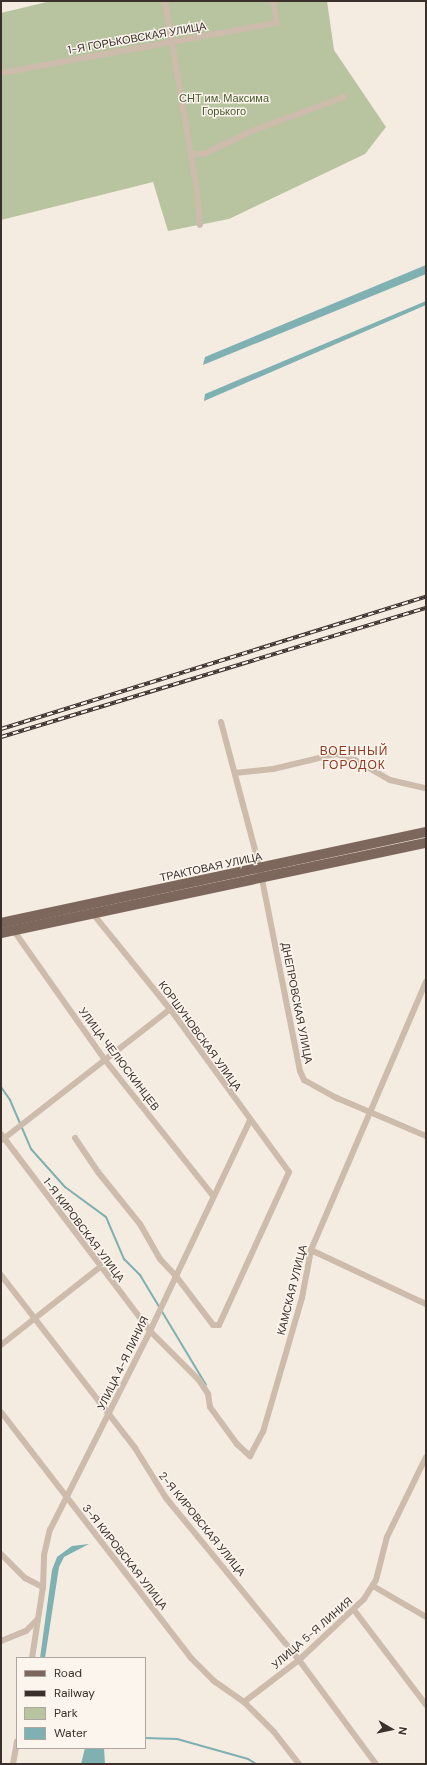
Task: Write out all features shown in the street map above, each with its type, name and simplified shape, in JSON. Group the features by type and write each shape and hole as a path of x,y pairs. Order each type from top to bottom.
{"main road":[{"name":"ТРАКТОВАЯ УЛИЦА","path":"1,933 93,914 426,832"},
{"name":"ТРАКТОВАЯ УЛИЦА","path":"1,923 426,843"}],"street":[{"path":"165,1 191,154 200,225"},
{"name":"1-Я ГОРЬКОВСКАЯ УЛИЦА","path":"1,72 277,23 273,1"},
{"path":"191,154 204,154 252,131 344,97"},
{"path":"221,722 261,873"},
{"path":"235,773 273,769 336,754 350,758 390,780 426,788"},
{"name":"ДНЕПРОВСКАЯ УЛИЦА","path":"261,873 300,1071 304,1080 370,1112 426,1136"},
{"name":"КОРШУНОВСКАЯ УЛИЦА","path":"93,914 170,1009 289,1172 219,1325 213,1325 176,1276"},
{"name":"УЛИЦА ЧЕЛЮСКИНЦЕВ","path":"14,931 105,1060 213,1196"},
{"name":"КАМСКАЯ УЛИЦА","path":"150,1331 199,1380 208,1394 210,1407 237,1444 250,1456 264,1432 302,1298 311,1250 426,982"},
{"path":"2,1138 170,1009"},
{"name":"УЛИЦА 4-Я ЛИНИЯ","path":"32,1657 43,1586 45,1545 66,1498 150,1331 250,1120"},
{"name":"1-Я КИРОВСКАЯ УЛИЦА","path":"2,1138 99,1268 150,1331"},
{"path":"75,1138 98,1172 140,1224 160,1260 176,1276"},
{"path":"311,1250 426,1304"},
{"path":"1,1345 99,1268"},
{"name":"2-Я КИРОВСКАЯ УЛИЦА","path":"1,1275 34,1320 135,1448 166,1498 299,1660 376,1764"},
{"name":"3-Я КИРОВСКАЯ УЛИЦА","path":"1,1412 191,1658 214,1682 244,1702 274,1732 299,1764"},
{"name":"УЛИЦА 5-Я ЛИНИЯ","path":"244,1702 299,1660 354,1610 373,1586 387,1537 426,1457"},
{"path":"1,1554 25,1578 43,1586"},
{"path":"373,1586 426,1617"},
{"path":"354,1610 426,1705"},
{"path":"1,1641 26,1631 37,1620"},
{"path":"13,1764 16,1747"}],"green space":[{"name":"СНТ им. Максима Горького","path":"51,1 327,1 334,50 386,127 365,154 229,219 168,231 153,182 1,220 1,13"}],"water":[{"path":"426,265 426,274 203,365 205,357"},
{"path":"426,301 426,305 204,401 205,394"},
{"path":"89,1544 64,1557 59,1567 45,1657 40,1657 52,1570 57,1557 72,1546"},
{"path":"85,1749 104,1749 105,1764 81,1764"}],"waterway":[{"path":"1,1087 10,1100 31,1149 65,1187 106,1217 124,1259 140,1275 206,1385"},
{"path":"146,1738 177,1739 248,1759 256,1764"}],"railway":[{"path":"1,729 426,597"},
{"path":"1,737 426,608"}],"district":[{"name":"ВОЕННЫЙ ГОРОДОК","path":"354,759"}]}
